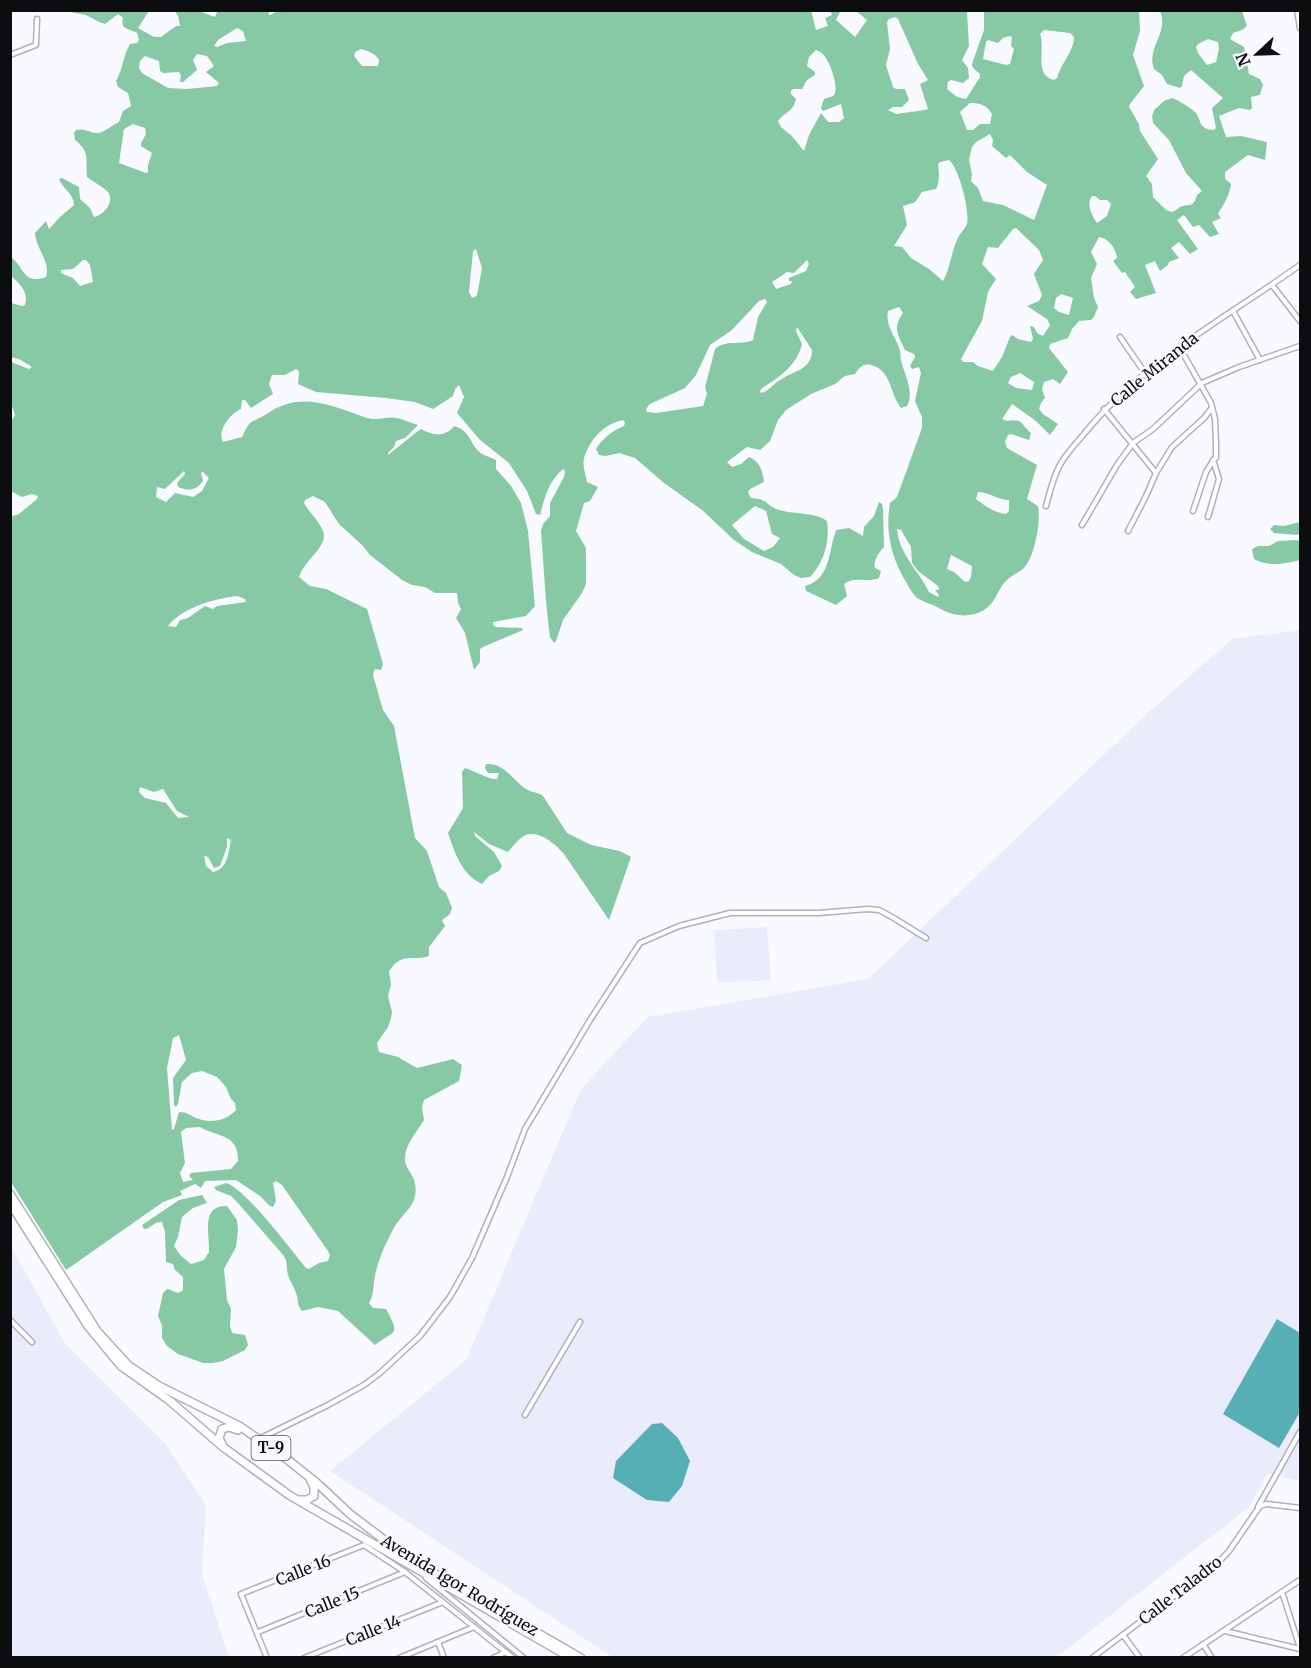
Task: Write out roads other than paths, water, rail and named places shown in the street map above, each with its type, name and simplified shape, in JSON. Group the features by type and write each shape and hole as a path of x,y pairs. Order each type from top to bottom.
{"highway":[{"name":"Avenida Igor Rodríguez","path":"10,1194 97,1331 120,1358 159,1386 241,1427 306,1475 350,1514 408,1558 581,1658"},
{"name":"Avenida Igor Rodríguez","path":"10,1203 88,1326 114,1360 132,1375 171,1401 224,1447 297,1500 571,1658"},
{"name":"T-9","path":"224,1447 219,1435 222,1429 229,1427 261,1442"},
{"name":"T-9","path":"297,1500 307,1500 314,1496 314,1487 306,1475"}],"street":[{"path":"1297,10 1300,28"},
{"path":"10,55 36,45 37,19"},
{"name":"Calle Miranda","path":"1046,506 1053,480 1061,463 1104,410 1145,373 1202,331 1300,265"},
{"path":"1272,285 1300,321"},
{"path":"1233,310 1260,360"},
{"path":"1120,337 1145,373"},
{"path":"1082,525 1117,465 1133,443 1153,429 1200,385 1239,367 1300,346"},
{"path":"1180,348 1211,403 1215,418 1215,458 1206,472 1193,512"},
{"path":"1128,531 1156,473 1172,447 1204,418 1211,408"},
{"path":"1104,410 1156,473"},
{"path":"1208,517 1219,479 1213,460"},
{"path":"261,1442 364,1385 399,1357 420,1336 444,1306 467,1270 525,1129 590,1020 640,944 679,926 730,913 818,913 868,909 879,910 926,938"},
{"path":"10,1320 32,1342"},
{"path":"525,1415 580,1322"},
{"name":"Calle Taladro","path":"1092,1658 1217,1564 1239,1538 1300,1432"},
{"path":"1256,1509 1267,1504 1300,1508"},
{"name":"Calle 16","path":"258,1632 241,1594 364,1545 405,1572"},
{"path":"414,1567 524,1658"},
{"path":"405,1572 513,1658"},
{"name":"Calle 15","path":"258,1632 405,1572"},
{"path":"1183,1658 1300,1581"},
{"path":"1282,1592 1300,1649"},
{"name":"Calle 14","path":"304,1658 443,1602"},
{"path":"399,1658 474,1627"},
{"path":"1224,1631 1300,1649"},
{"path":"258,1632 267,1658"},
{"path":"1123,1635 1140,1658"},
{"path":"438,1642 444,1658"},
{"path":"1203,1644 1212,1658"},
{"path":"493,1658 506,1652"}],"water":[{"path":"1277,1319 1300,1333 1300,1412 1279,1448 1223,1414"},
{"path":"662,1423 678,1438 690,1461 682,1486 669,1502 647,1500 613,1478 616,1461 652,1424"}]}
